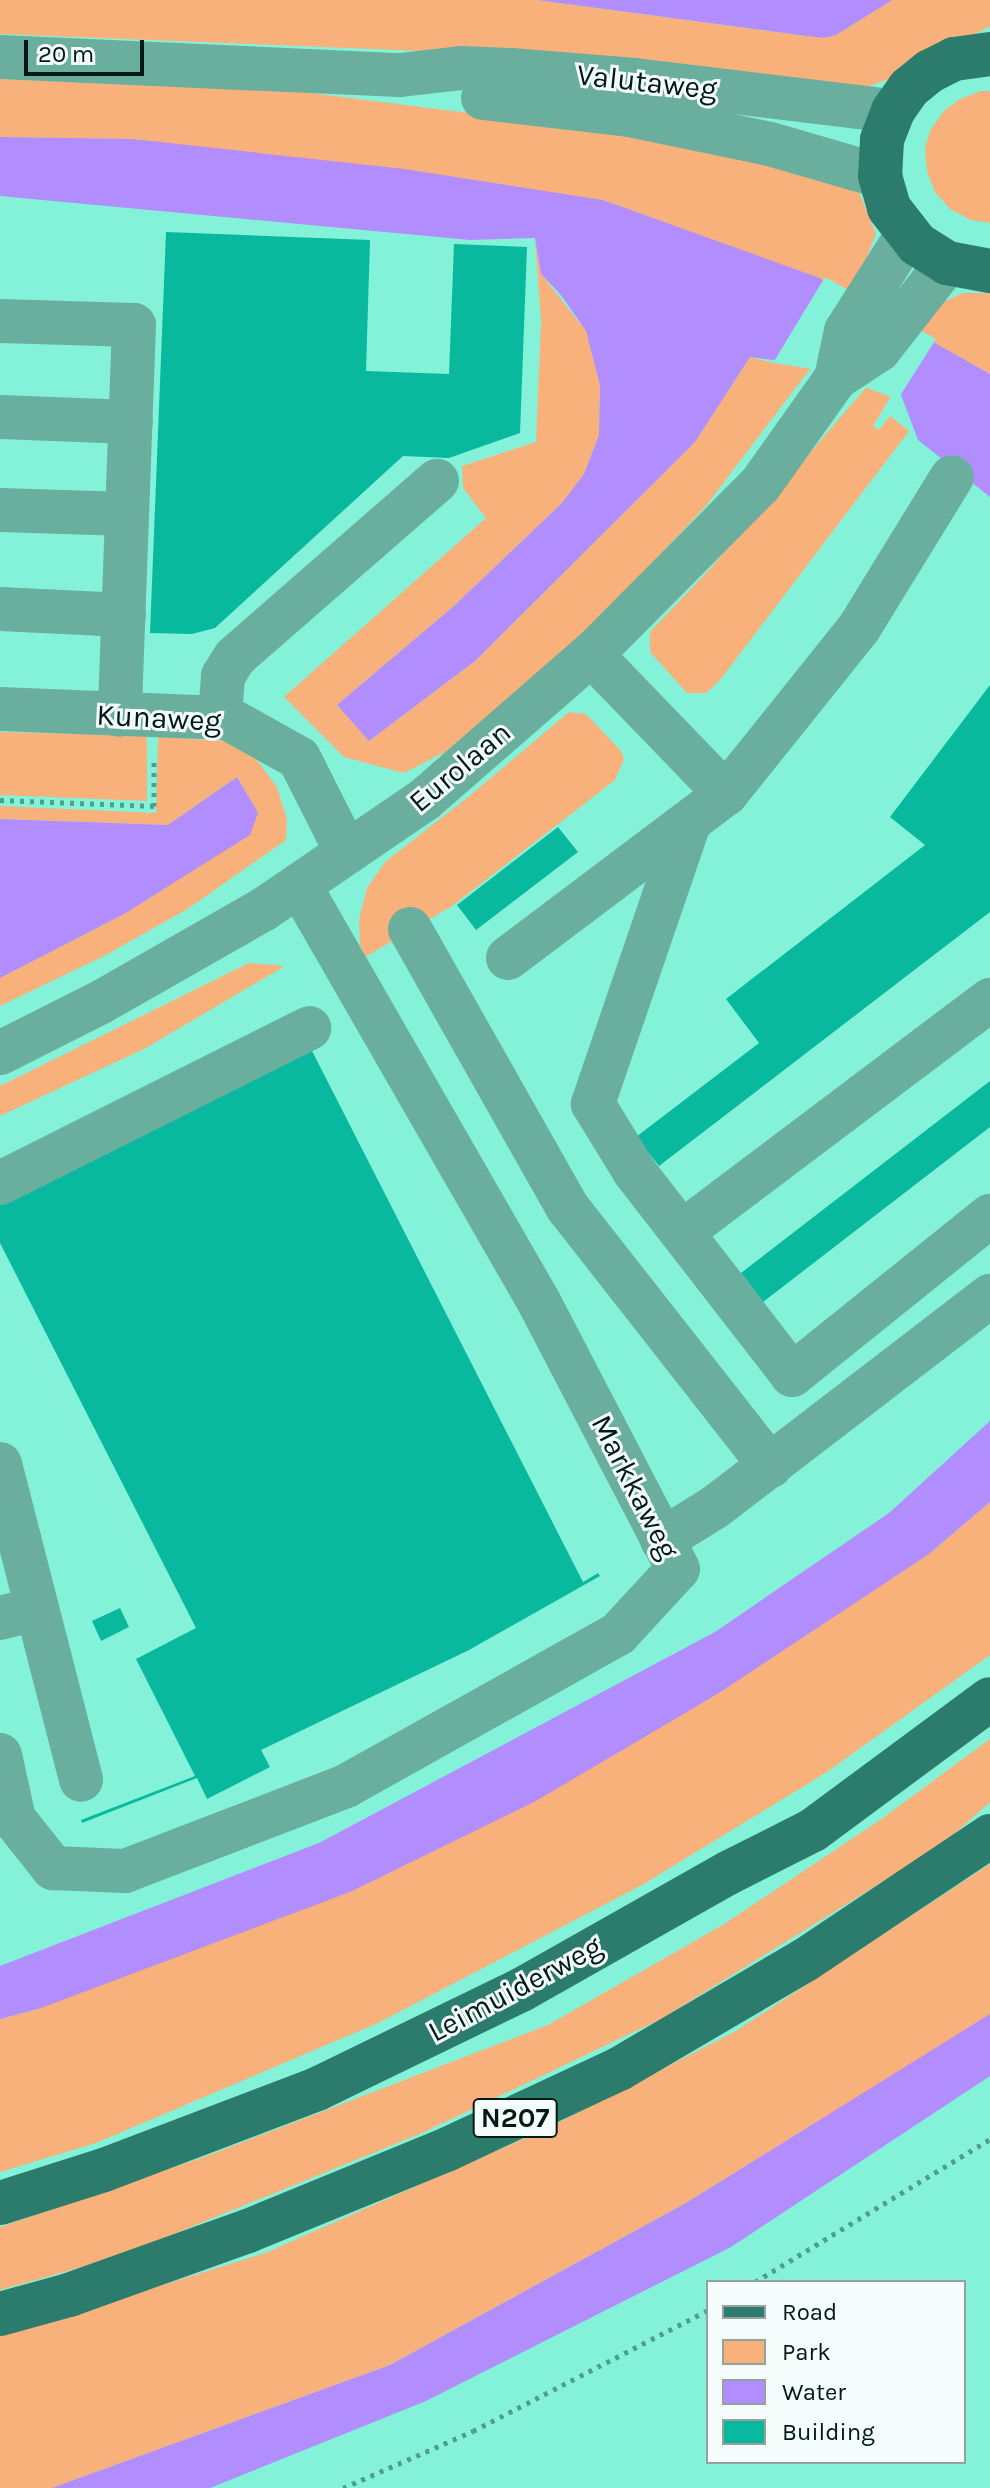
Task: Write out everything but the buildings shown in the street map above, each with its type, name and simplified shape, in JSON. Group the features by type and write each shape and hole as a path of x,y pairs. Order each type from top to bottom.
{"main road":[{"path":"990,54 954,59 930,71 909,88 893,111 882,140 880,176 889,208 907,235 927,252 947,263 990,271"},
{"name":"Leimuiderweg","path":"0,2203 104,2170 317,2089 521,1990 728,1873 813,1830 990,1699"},
{"name":"N207","path":"0,2314 69,2295 248,2231 448,2149 619,2069 805,1960 990,1836"}],"street":[{"name":"Valutaweg","path":"0,57 400,75 461,68 511,70 635,80 893,111"},
{"name":"Valutaweg","path":"400,75 462,96 582,108 756,141 880,176"},
{"name":"Eurolaan","path":"0,1053 101,1002 299,885 347,853 424,800 591,654 760,485 831,386 879,350 907,235"},
{"name":"Eurolaan","path":"892,298 947,263"},
{"path":"0,321 134,325 124,615 137,716"},
{"path":"0,417 131,422"},
{"path":"508,958 688,826 726,794 859,628 952,477"},
{"path":"220,717 223,676 235,657 437,481"},
{"path":"0,510 127,514"},
{"path":"0,609 124,615"},
{"path":"591,654 726,794"},
{"name":"Kunaweg","path":"0,709 227,718 299,758 347,853"},
{"path":"688,826 593,1104 634,1171 792,1375 990,1216"},
{"name":"Markkaweg","path":"0,1755 14,1819 53,1868 125,1871 346,1786 618,1634 678,1569 539,1302 299,885"},
{"path":"410,929 568,1208 770,1466"},
{"path":"682,1232 990,1000"},
{"path":"0,1183 309,1028"},
{"path":"662,1540 715,1507 990,1296"},
{"path":"0,1464 18,1613 81,1780"}],"path":[{"path":"0,800 154,806 137,716"},
{"path":"758,2280 990,2139"},
{"path":"343,2488 473,2431 706,2311"}],"green space":[{"path":"0,0 537,0 822,38 836,35 892,0 990,0 990,26 898,76 855,91 497,54 0,34"},
{"path":"0,79 303,92 688,141 812,173 860,194 876,234 851,296 813,365 705,507 582,637 453,748 404,773 344,757 284,697 486,518 463,488 462,466 536,442 541,321 535,238 541,274 586,331 600,385 599,435 584,474 562,503 454,606 337,705 369,741 475,661 695,442 750,357 774,363 825,281 603,200 133,139 0,137"},
{"path":"990,91 990,223 971,220 950,209 935,192 927,171 925,148 931,129 944,111 960,99"},
{"path":"963,293 990,293 990,374 926,338 873,426 879,430 890,416 909,431 720,680 706,693 687,693 650,652 650,632 709,570 937,305"},
{"path":"569,712 586,714 621,751 624,759 615,780 452,906 365,957 360,944 359,920 367,888 385,862"},
{"path":"0,732 147,736 147,801 0,795"},
{"path":"158,737 243,742 277,787 287,820 286,840 189,908 106,955 0,1006 0,978 124,914 249,835 258,813 237,777 168,825 0,819 0,806 156,813"},
{"path":"249,963 285,966 144,1049 0,1116 0,1086"},
{"path":"990,1502 990,1655 827,1772 642,1885 378,2023 96,2143 0,2172 0,2019 41,2008 929,1554"},
{"path":"990,1739 990,1802 942,1845 661,2019 422,2133 115,2258 0,2290 0,2227 204,2157 548,2025 726,1923 880,1820"},
{"path":"990,1864 990,2014 980,2021 686,2203 390,2365 52,2488 0,2488 0,2336 265,2253 548,2128 736,2031"}],"water":[{"path":"537,0 892,0 836,35 822,38"},
{"path":"0,137 133,139 404,169 603,200 820,278 990,374 990,497 918,440 901,395 813,365 750,357 695,442 475,661 369,741 337,705 454,606 562,503 584,474 599,435 600,385 586,331 561,295 541,274 535,238 470,240 0,196"},
{"path":"237,777 258,813 250,835 124,914 0,978 0,819 168,825"},
{"path":"990,1421 990,1502 929,1554 719,1693 536,1801 350,1892 41,2008 0,2019 0,1966 319,1843 715,1632 889,1513"},
{"path":"990,2014 990,2076 731,2247 426,2401 210,2488 52,2488 390,2365 686,2203"}],"pier":[{"path":"825,277 936,339 898,399 812,369 773,363"}]}
